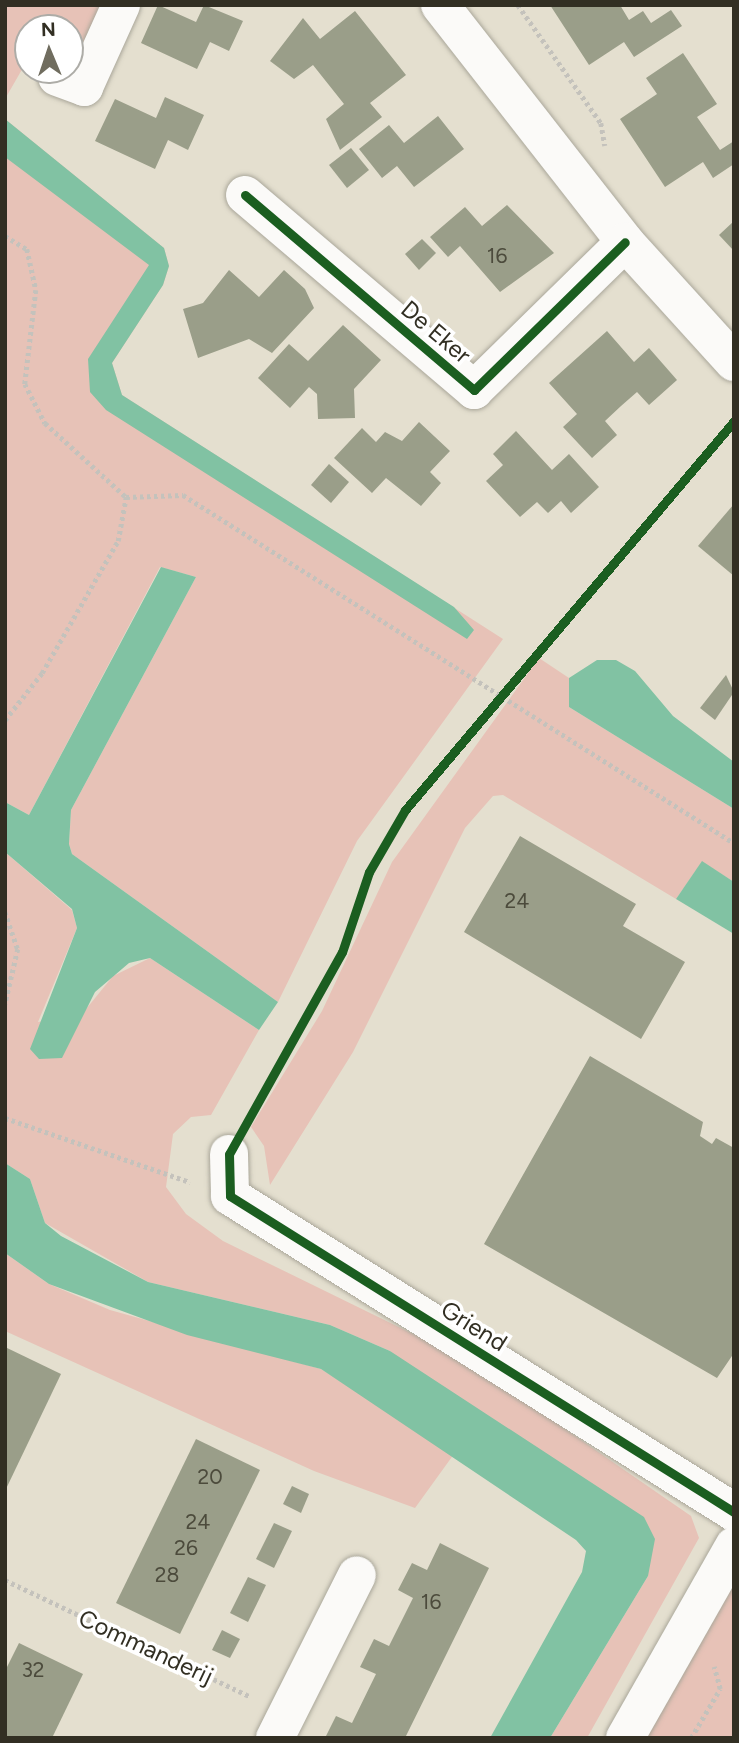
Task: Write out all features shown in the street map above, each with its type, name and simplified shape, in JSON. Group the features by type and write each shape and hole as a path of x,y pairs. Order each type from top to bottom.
{"street":[{"path":"77,84 85,87 121,5"},
{"path":"440,5 625,242 734,362"},
{"name":"De Eker","path":"245,195 474,390 625,242"},
{"path":"229,1154 230,1196"},
{"name":"Griend","path":"230,1196 734,1511"},
{"path":"625,1738 734,1546"},
{"path":"281,1726 357,1575"}],"path":[{"path":"5,236 27,249 36,290 25,384 45,424 126,498 183,495 734,843"},
{"path":"5,720 42,673 118,541 126,498"},
{"path":"492,705 509,684"},
{"path":"5,912 18,949 5,1005"},
{"path":"5,1118 230,1196"}],"shaded area":[{"path":"5,5 100,5 84,43 84,14 14,14 14,83 5,99"},
{"path":"5,119 164,248 169,266 163,285 112,363 122,395 503,639 357,841 278,1002 72,854 69,844 71,810 196,577 160,567 29,815 5,802"},
{"path":"5,119 164,248 169,266 163,285 112,363 122,395 454,607 474,630 467,639 106,410 90,392 88,359 149,265 5,157"},
{"path":"161,567 196,577 71,810 69,844 72,854 278,1002 259,1030 150,958 129,963 95,992 62,1058 39,1059 30,1049 77,928 72,909 5,852 5,802 29,815"},
{"path":"539,658 569,678 569,707 734,809 734,882 702,862 676,899 503,795 493,796 465,828 353,1052 270,1185 264,1146 251,1127 322,1011 392,862"},
{"path":"597,660 616,660 635,671 673,716 734,762 734,809 569,707 569,678"},
{"path":"5,852 72,910 77,928 38,1022 82,1014 113,976 150,958 259,1030 211,1115 191,1117 173,1134 166,1187 186,1214 223,1241 462,1358 691,1516 699,1538 587,1738 550,1738 648,1576 390,1351 330,1325 148,1282 45,1223 30,1179 5,1163"},
{"path":"702,861 734,882 734,934 676,899"},
{"path":"5,1163 30,1179 45,1223 61,1236 148,1282 330,1325 390,1351 644,1517 655,1539 648,1576 550,1738 490,1738 582,1572 586,1551 576,1540 321,1369 187,1335 49,1284 5,1253"},
{"path":"5,1253 49,1284 110,1310 321,1369 454,1454 415,1508 314,1471 5,1331"},
{"path":"734,1576 733,1738 641,1738"}],"building":[{"path":"158,5 196,22 204,5 243,21 229,51 210,42 197,69 141,43"},
{"path":"550,5 620,5 629,20 643,11 651,23 671,10 682,26 634,57 624,42 589,65"},
{"path":"355,11 406,75 370,103 382,117 340,150 326,119 344,104 313,65 294,79 270,61 303,18 320,39"},
{"path":"683,53 717,104 697,117 720,150 734,141 734,164 713,178 703,162 665,187 620,119 657,94 646,78"},
{"path":"165,97 204,115 188,150 168,140 155,169 95,141 115,99 156,118"},
{"path":"438,116 464,149 414,187 397,166 382,178 359,149 389,125 404,143"},
{"path":"351,148 369,170 347,188 329,165"},
{"path":"507,205 554,253 500,292 460,246 448,257 430,237 465,207 482,226"},
{"path":"734,221 734,251 719,235"},
{"path":"422,239 436,253 419,270 405,254"},
{"path":"229,270 259,297 284,270 305,289 314,308 272,353 249,339 198,358 183,309 203,303"},
{"path":"343,325 381,360 354,389 355,418 318,419 317,394 309,387 290,408 258,378 289,344 308,361"},
{"path":"607,331 634,362 649,348 677,380 649,405 637,392 621,406 605,421 617,435 592,458 563,427 577,414 549,383"},
{"path":"419,422 450,451 430,472 441,483 421,506 386,478 372,493 334,458 362,428 376,442 385,432 402,441"},
{"path":"516,431 552,470 569,454 599,487 571,513 561,501 548,513 537,502 520,517 486,481 503,465 493,454"},
{"path":"329,464 349,482 331,503 311,485"},
{"path":"734,504 734,576 698,546"},
{"path":"726,675 734,692 715,720 700,708"},
{"path":"520,836 636,904 623,926 685,962 641,1039 464,932"},
{"path":"590,1056 703,1122 700,1136 712,1144 716,1138 734,1148 734,1353 717,1378 484,1244"},
{"path":"5,1347 61,1374 5,1491"},
{"path":"196,1439 260,1470 180,1634 116,1603"},
{"path":"292,1486 309,1494 301,1513 283,1504"},
{"path":"274,1523 292,1531 274,1568 256,1559"},
{"path":"440,1543 489,1568 405,1738 325,1738 336,1716 352,1723 376,1674 360,1667 374,1639 389,1646 413,1598 398,1590 412,1563 427,1570"},
{"path":"248,1577 266,1585 248,1622 230,1613"},
{"path":"222,1630 240,1639 230,1658 212,1650"},
{"path":"19,1643 83,1674 52,1738 5,1738 5,1671"}],"cycle path":[{"path":"245,195 474,390 625,242"},
{"path":"734,421 405,810 369,872 342,952 229,1154 230,1196 734,1512"}]}
